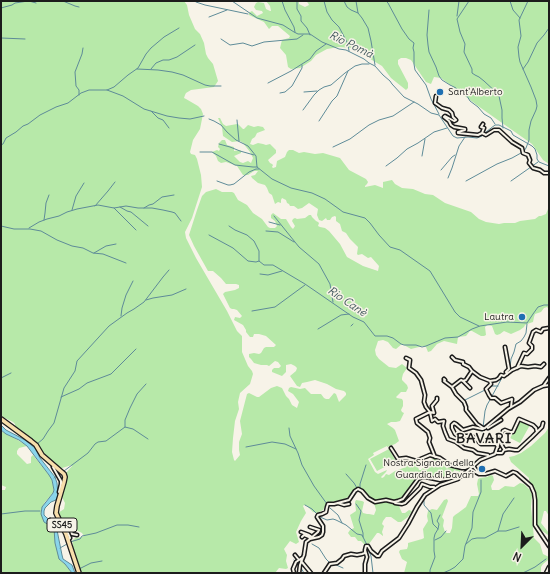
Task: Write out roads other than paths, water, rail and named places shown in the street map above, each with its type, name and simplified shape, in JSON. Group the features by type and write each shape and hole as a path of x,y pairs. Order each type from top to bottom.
{"main road":[{"name":"SS45","path":"2,420 36,445 42,455 64,474 65,477 56,511 79,573"}],"street":[{"path":"436,96 435,103 452,113 456,120 454,121 445,116 444,118 454,127 465,129 458,133 486,135 494,129 500,131 512,142 522,148 523,153 528,155 530,160 529,163 532,167 544,173 549,173"},
{"path":"483,124 481,127 484,128 483,134"},
{"path":"518,368 524,353 527,353 532,349 532,346 529,343 533,332 536,330 541,332 549,328"},
{"path":"505,347 509,368 506,372 507,374"},
{"path":"452,357 455,360 463,362 463,364 469,367 480,377 490,381 497,380 500,375 504,376 521,366 541,367 544,364"},
{"path":"406,358 410,360 409,368 416,372 421,380 425,397 424,402 430,412 432,421 435,419 438,422 444,421 444,432 448,440 456,442 464,448 473,450 477,453 490,456"},
{"path":"452,387 461,380 463,381 468,378 472,371"},
{"path":"544,385 549,378"},
{"path":"444,379 444,381 452,387 456,394 464,402 466,410 476,424 484,428"},
{"path":"463,381 470,388"},
{"path":"490,381 491,384 486,389 489,395 500,402 512,399 510,408"},
{"path":"484,428 534,390 544,385 549,385"},
{"path":"435,457 429,442 430,438 427,430 416,420 417,418 430,412 434,412 432,406 437,398"},
{"path":"497,453 503,430 512,432 519,418 535,427 537,432"},
{"path":"501,420 486,428 473,427 464,430 455,423 452,426 454,432 458,436 472,436 481,444 496,444 504,449"},
{"path":"324,573 330,564 337,563 344,556 365,553 366,546 368,546 377,556 379,556 382,551 399,538 416,507 425,495 440,485 462,477 481,459 497,453 501,454 505,450 509,449 518,450 541,428 543,423"},
{"path":"391,448 398,459 406,458 416,461 430,456 441,458 450,464 463,468 473,465"},
{"path":"40,451 40,455 55,469 61,484 59,492"},
{"path":"473,465 476,471 484,473 492,471 506,476 513,472 516,473 530,486 534,494 536,505 535,525 549,546"},
{"path":"470,469 481,474 495,472"},
{"path":"394,502 398,502 403,499 414,483 422,477 440,480 457,478 464,475"},
{"path":"299,573 306,542 322,535 323,526 318,518 318,515 326,512 328,504 348,500 358,489 375,502 386,500 402,504 405,503 420,488 422,484 430,487 436,487"},
{"path":"337,503 344,505 349,504"},
{"path":"68,540 70,538 64,525 65,524 70,528 72,534 77,535"},
{"path":"310,527 319,530 311,539"},
{"path":"301,532 309,535 311,539"},
{"path":"302,537 304,535 310,537 311,539"},
{"path":"365,550 368,557 364,565 365,573"},
{"path":"295,555 311,573"},
{"path":"294,573 293,569 296,562 301,560"},
{"path":"546,573 549,567"}],"water":[{"path":"1,425 6,430 25,440 35,448 40,458 55,477 58,496 56,500 51,502 45,508 44,515 56,525 63,559 72,565 75,573 72,573 59,559 55,543 54,528 44,522 41,514 42,507 54,490 52,480 27,446 1,430"}],"waterway":[{"path":"1,8 15,3 28,1"},
{"path":"29,1 36,3"},
{"path":"63,1 79,7"},
{"name":"Rio Pomà","path":"232,1 257,18 283,25 298,34 310,34 322,42 339,49 346,50 364,59 375,66 404,97 431,113 439,115 453,136 457,138 477,138 482,136 495,125 499,125 511,131 513,135 532,146 535,149 539,162 549,166"},
{"path":"282,1 295,32"},
{"path":"297,1 297,9 301,16 301,21 307,28 310,35"},
{"path":"324,1 327,12 339,27 348,44 349,51"},
{"path":"344,1 347,7 358,13"},
{"path":"356,1 358,13 368,28 375,65"},
{"path":"386,1 402,29 414,43 415,70 426,85 439,114"},
{"path":"457,16 459,1"},
{"path":"469,1 457,19 465,44 464,52 472,69 472,73 484,81 499,96 502,110 503,128"},
{"path":"510,1 513,10 520,18"},
{"path":"524,151 529,140 531,121 537,106 531,87 520,62 518,47 521,36 519,20 528,1"},
{"path":"196,2 248,14"},
{"path":"209,17 227,10"},
{"path":"429,10 427,35 429,52 439,76 442,80 456,88 461,94 467,96 470,101 484,114 491,118 495,124"},
{"path":"1,145 6,138 23,126 40,115 68,103 81,93 89,90 107,90 114,87 138,68 151,48 164,37 179,28"},
{"path":"523,69 537,43 549,28"},
{"path":"221,39 230,45 243,43 252,46 264,42 297,39 303,35"},
{"path":"1,38 25,39"},
{"path":"268,83 310,59 316,51 326,44"},
{"path":"151,69 156,63 177,57 195,45"},
{"path":"79,95 79,90 76,86 75,72 83,48"},
{"path":"303,110 319,90 331,85 355,66 369,64"},
{"path":"280,93 285,92 292,86 302,68 302,65"},
{"path":"137,69 172,72 183,75 205,85 221,86"},
{"path":"319,121 337,96 348,71"},
{"path":"107,90 123,96 144,109 167,116 190,119 204,116"},
{"path":"304,92 317,91"},
{"path":"333,147 350,139 369,125 393,116 414,102"},
{"path":"151,111 158,118 163,120 169,128"},
{"path":"209,119 221,125 236,140 248,146 256,156 257,167 272,179 291,188 312,193 325,199 343,212 365,218 390,247 400,250 430,271 455,312 460,317 479,326"},
{"path":"237,120 239,141"},
{"path":"386,166 407,149 434,132 447,128"},
{"path":"448,178 459,146 465,137"},
{"path":"422,156 425,139"},
{"path":"219,144 254,155"},
{"path":"200,152 212,152 235,165 257,167"},
{"path":"466,181 521,153"},
{"path":"441,170 455,155"},
{"path":"511,181 538,162"},
{"path":"217,181 228,185 234,184 249,172 259,169"},
{"path":"95,206 115,182"},
{"path":"72,210 76,196 84,183"},
{"path":"44,220 46,203 49,195"},
{"path":"144,208 153,204 162,197 174,195"},
{"path":"29,228 39,222 67,212 98,205 114,208 126,206 163,210 175,213 181,221"},
{"path":"120,207 131,212 148,226"},
{"path":"114,208 136,230"},
{"path":"274,216 299,247 319,264 330,284 333,302"},
{"path":"269,222 280,225"},
{"path":"1,226 14,229 41,231 72,246 83,248 93,253 103,254 126,263"},
{"path":"229,226 247,235 254,241 259,251 259,261"},
{"path":"266,231 278,232 294,242"},
{"name":"Rio Canè","path":"209,235 233,248 248,261 259,261 264,265 273,265 305,284 353,317 364,322 375,336 387,336 404,345 416,345 422,347 445,338 458,337 480,326 507,322 527,323 538,307 549,305"},
{"path":"94,253 106,246 116,244"},
{"path":"37,444 43,439 54,423 64,388 75,371 77,361 109,326 144,302 169,270"},
{"path":"260,274 268,275 282,271"},
{"path":"121,316 126,295 133,281"},
{"path":"252,311 275,307 305,285"},
{"path":"146,300 172,295 186,289"},
{"path":"318,329 341,315 349,314"},
{"path":"510,367 516,344 524,337 527,324"},
{"path":"61,397 79,389 87,383 111,374 136,349"},
{"path":"1,378 11,373"},
{"path":"492,396 503,376"},
{"path":"125,427 125,420 130,408 137,394 146,384"},
{"path":"488,388 498,386"},
{"path":"465,400 485,390"},
{"path":"482,436 485,411 491,398"},
{"path":"64,471 88,453 95,444 106,441 125,427 133,429 148,439"},
{"path":"289,428 290,436 302,465 314,486 327,504"},
{"path":"246,447 272,442 285,444 296,449"},
{"path":"360,488 366,465"},
{"path":"54,478 61,473"},
{"path":"346,474 357,488"},
{"path":"443,573 455,567 463,559 465,546 472,528 473,512 481,492 481,480"},
{"path":"498,531 503,514 514,498"},
{"path":"424,501 424,505 431,513 433,524 438,529"},
{"path":"356,504 361,511 359,520 363,537 367,545"},
{"path":"305,505 316,513"},
{"path":"330,508 338,515 342,523"},
{"path":"1,514 40,511"},
{"path":"430,573 435,557 434,538 438,529 439,524 437,521 440,515"},
{"path":"320,517 327,520 336,520 363,537"},
{"path":"70,542 80,539 82,536 96,533 117,525 139,527"},
{"path":"466,544 472,539 485,538 498,531 506,531 519,527"},
{"path":"435,540 441,537 446,531"},
{"path":"60,548 67,544"},
{"path":"312,544 319,548 330,563"},
{"path":"367,547 371,556 373,573"},
{"path":"522,573 535,567 546,559"},
{"path":"294,560 299,565"},
{"path":"79,569 91,563 102,561"},
{"path":"334,564 343,568"},
{"path":"301,568 304,573"},
{"path":"451,573 456,573"},
{"path":"460,573 466,573"}],"place":[{"name":"Sant'Alberto","path":"440,92"},
{"name":"Lautra","path":"522,317"},
{"name":"Nostra Signora della Guardia di Bavari","path":"482,469"}],"district":[{"name":"BAVARI","path":"484,439"}]}
